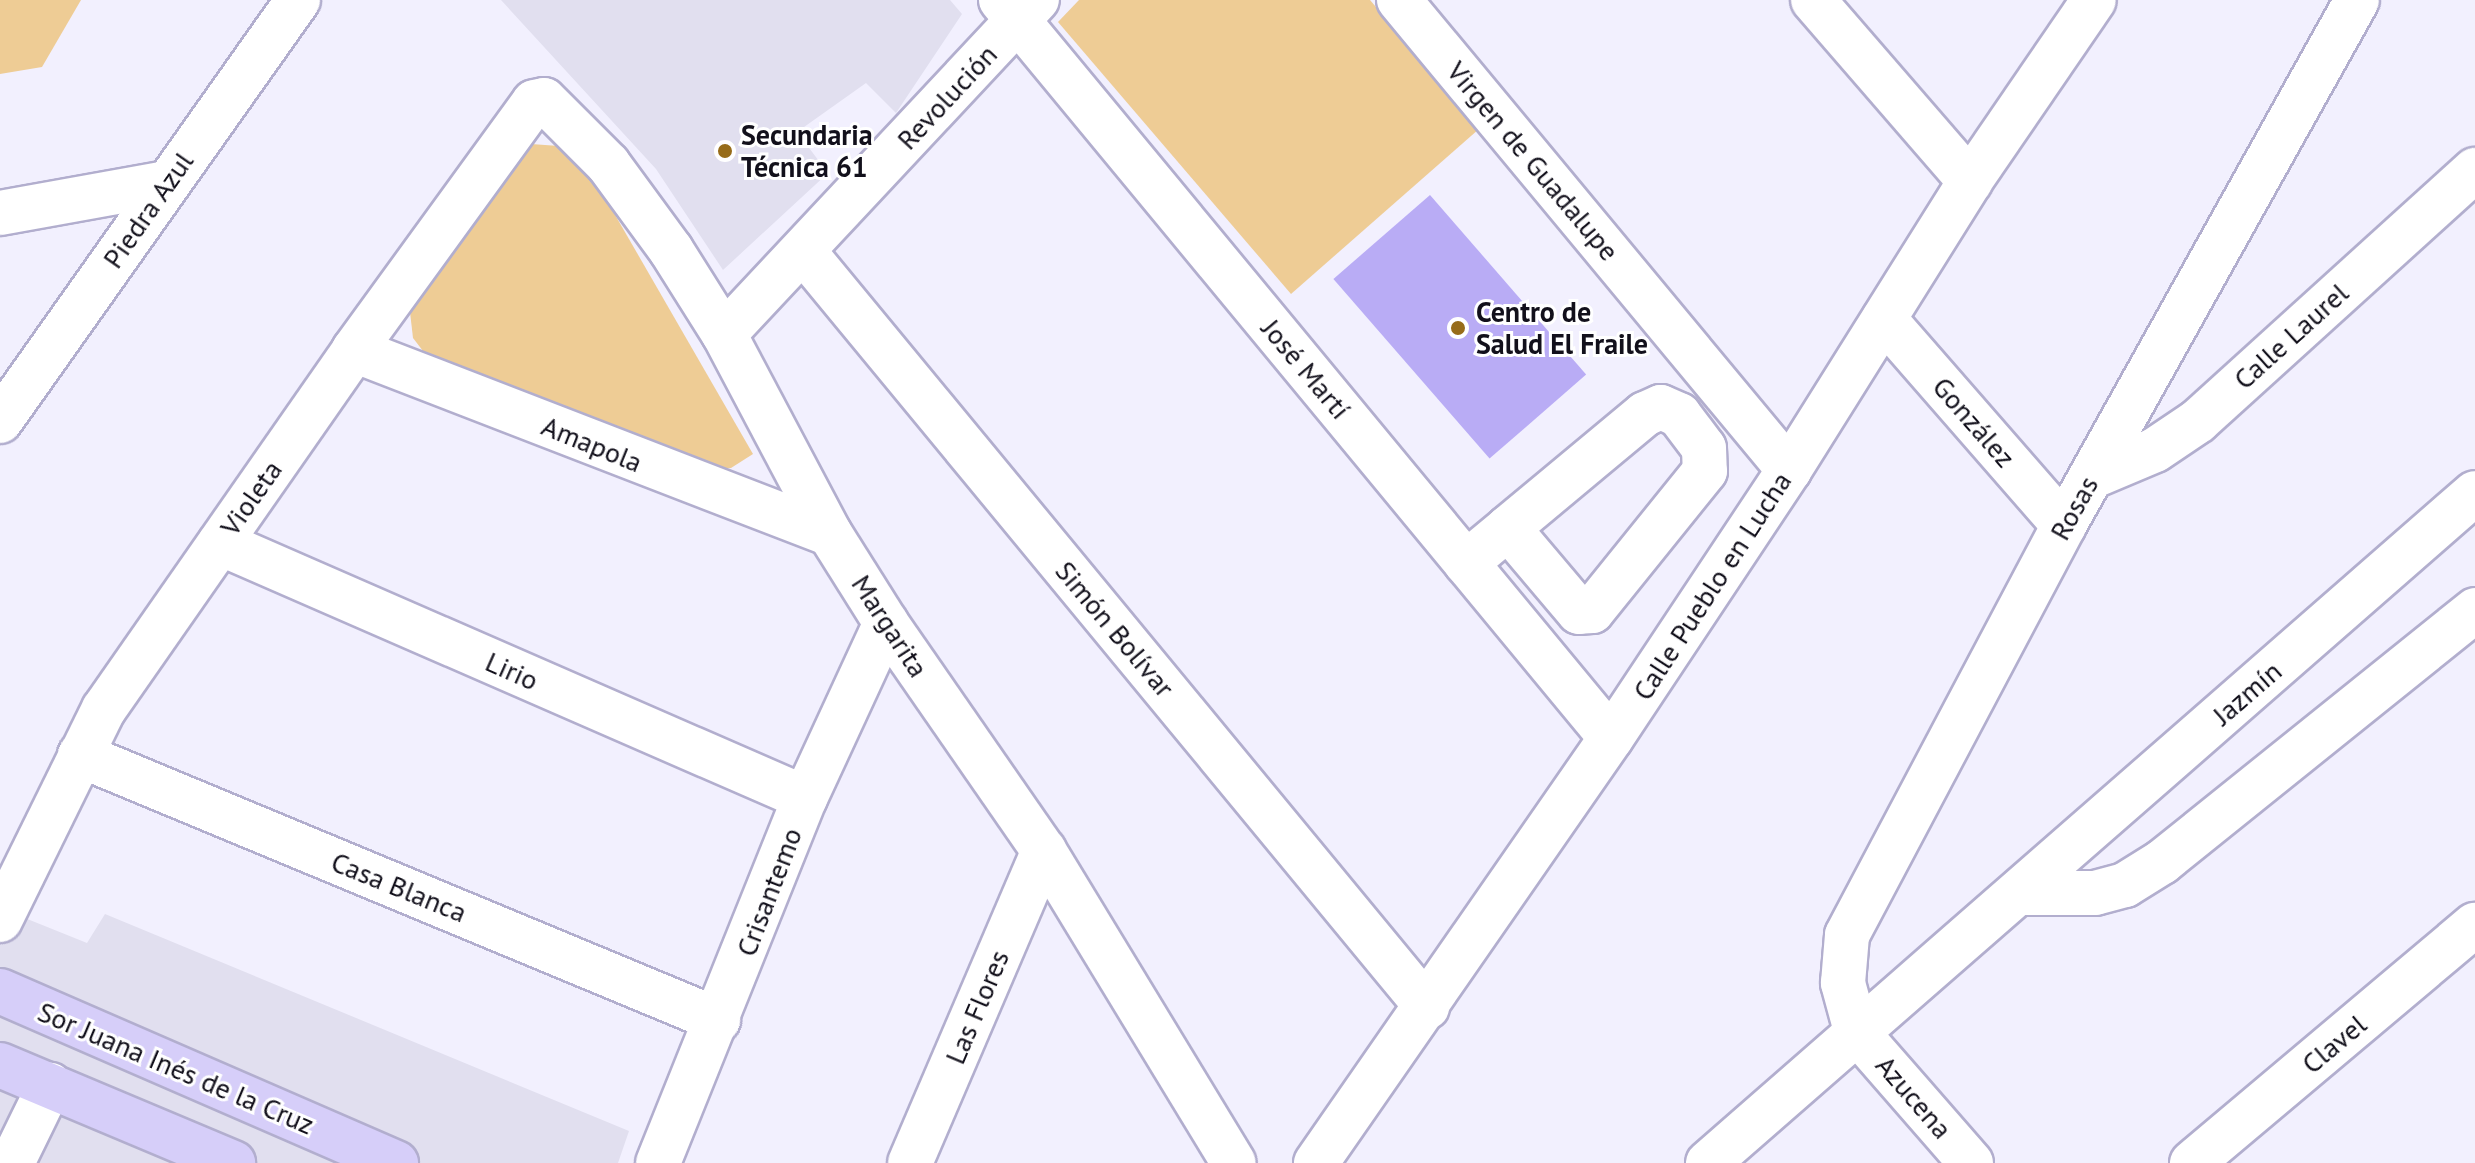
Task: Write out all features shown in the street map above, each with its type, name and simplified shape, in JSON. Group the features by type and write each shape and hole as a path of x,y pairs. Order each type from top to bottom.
{"main road":[{"name":"Sor Juana Inés de la Cruz","path":"0,991 396,1163"},
{"path":"0,1065 233,1163"}],"street":[{"name":"Piedra Azul","path":"0,421 298,0"},
{"name":"Virgen de Guadalupe","path":"1399,0 1789,470"},
{"path":"1813,0 1970,181"},
{"name":"Calle Pueblo en Lucha","path":"1316,1163 1611,738 1789,470 1970,181 2094,0"},
{"name":"Rosas","path":"1856,1031 1843,983 1847,935 2064,525 2357,0"},
{"name":"Revolución","path":"724,334 804,252 1019,7"},
{"name":"José Martí","path":"1019,7 1466,563 1611,738"},
{"name":"Margarita","path":"538,100 608,164 724,334 830,534 886,623 1044,851 1234,1163"},
{"name":"Violeta","path":"0,920 104,709 354,350 538,100"},
{"name":"Calle Laurel","path":"2091,477 2155,450 2198,421 2475,170"},
{"path":"0,213 166,183"},
{"name":"Simón Bolívar","path":"804,252 1427,1007"},
{"name":"González","path":"1884,319 2064,525"},
{"name":"Amapola","path":"354,350 830,534"},
{"path":"1466,563 1508,528 1645,414 1661,407 1679,415 1704,448 1705,471 1592,611 1579,612 1508,528"},
{"name":"Jazmín","path":"1708,1163 2475,493"},
{"name":"Lirio","path":"220,543 805,798"},
{"path":"2019,893 2095,893 2125,885 2162,862 2475,610"},
{"name":"Crisantemo","path":"658,1163 805,798 886,623"},
{"name":"Casa Blanca","path":"80,755 718,1020"},
{"name":"Las Flores","path":"910,1163 1044,851"},
{"name":"Clavel","path":"2192,1163 2475,925"},
{"name":"Azucena","path":"1856,1031 1971,1163"},
{"path":"12,1163 50,1085"}],"shaded area":[{"path":"0,0 81,0 42,67 0,74"},
{"name":"Secundaria Técnica 61","path":"501,0 950,0 962,14 896,113 866,83 797,132 828,173 723,270 656,169"},
{"path":"1079,0 1370,0 1479,129 1291,294 1058,22"},
{"path":"531,144 559,146 603,194 753,454 731,468 708,470 423,351 413,338 410,312"},
{"path":"0,908 87,943 105,914 629,1131 618,1163 0,1163"}],"building":[{"name":"Centro de Salud El Fraile","path":"1430,195 1586,375 1490,459 1333,279"}],"place":[{"name":"Secundaria Técnica 61","path":"725,151"},
{"name":"Centro de Salud El Fraile","path":"1458,328"}]}
